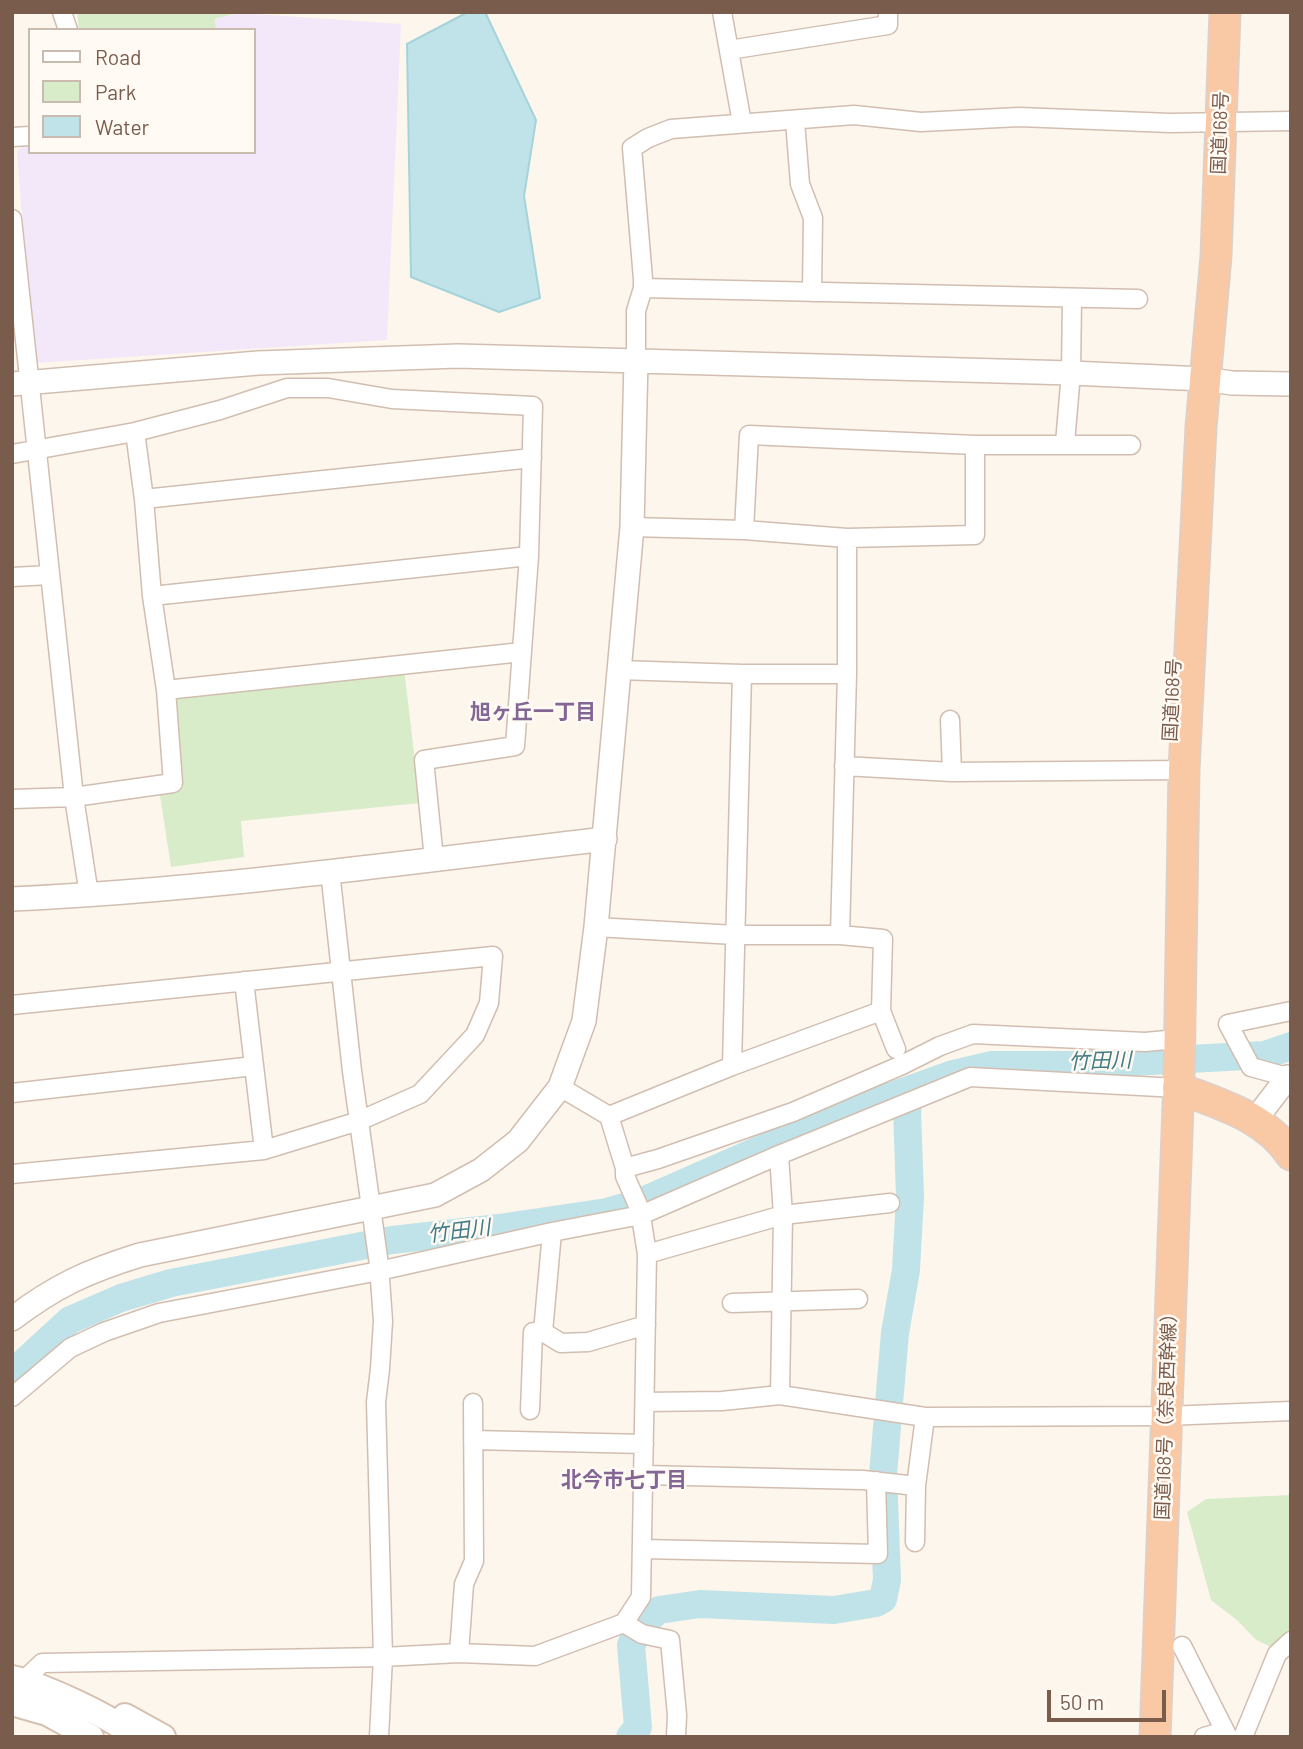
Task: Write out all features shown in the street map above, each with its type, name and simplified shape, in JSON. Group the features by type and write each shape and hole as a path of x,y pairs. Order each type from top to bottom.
{"highway":[{"name":"国道168号","path":"1178,1083 1178,1033 1166,826 1176,770 1184,411 1204,379 1209,347 1216,256 1224,12"},
{"path":"1178,1083 1278,1133"},
{"name":"国道168号（奈良西幹線）","path":"1155,1737 1178,1083"}],"main road":[{"path":"16,1687 77,1705 121,1714 163,1737"},
{"path":"16,1687 47,1713 90,1737"},
{"path":"77,1705 125,1728 136,1737"}],"street":[{"path":"722,12 742,123"},
{"path":"729,50 888,25 888,12"},
{"path":"12,1319 66,1282 139,1255 372,1220 435,1195 481,1170 518,1141 560,1087 584,1021 605,839 632,527 636,311 643,288 632,148 648,138 671,130 853,115 920,122 1019,117 1220,123 1291,121"},
{"path":"795,121 800,184 813,218 812,292"},
{"path":"12,219 21,383 36,451 74,797 89,895"},
{"path":"643,288 1138,299"},
{"path":"1065,443 1071,373 1072,298"},
{"path":"21,383 258,363 458,356 1071,373 1291,384"},
{"path":"12,454 135,432 220,410 287,388 328,388 392,399 533,406 529,556 515,746 424,760 434,859"},
{"path":"12,799 74,797 173,783 166,691 152,596 135,432"},
{"path":"744,530 749,435 975,444 1131,445"},
{"path":"632,527 744,530 848,538 975,535 975,444"},
{"path":"144,499 531,458"},
{"path":"840,935 848,538"},
{"path":"152,596 529,556"},
{"path":"12,577 50,575"},
{"path":"166,691 522,652"},
{"path":"619,670 847,674"},
{"path":"732,1066 742,674"},
{"path":"950,720 952,772"},
{"path":"844,766 952,772 1176,770"},
{"path":"12,899 89,895 330,871 605,839"},
{"path":"330,871 340,972 379,1268 383,1321 376,1402 383,1657 379,1737"},
{"path":"596,927 735,935 840,935 883,939 881,1011 896,1049"},
{"path":"12,1005 493,956 489,1003 475,1035 421,1094 359,1121 264,1150 12,1174"},
{"path":"244,981 264,1150"},
{"path":"609,1116 732,1066 881,1011"},
{"path":"1278,1133 1289,1078 1251,1067 1228,1024 1291,1011"},
{"path":"625,1172 793,1112 902,1065 940,1045 973,1034 1145,1042 1178,1033"},
{"path":"12,1093 254,1066"},
{"path":"12,1397 70,1349 104,1332 159,1313 640,1213 970,1077 1178,1083"},
{"path":"16,1687 42,1662 383,1657 459,1653 535,1656 624,1623 641,1597 647,1254 640,1213 609,1116 560,1087"},
{"path":"779,1155 783,1215 780,1395"},
{"path":"647,1254 783,1215 890,1203"},
{"path":"543,1332 552,1232"},
{"path":"732,1303 858,1299"},
{"path":"530,1410 533,1332 543,1332 561,1343 588,1342 646,1325"},
{"path":"645,1402 722,1401 780,1395 925,1417 1166,1416 1291,1411"},
{"path":"459,1653 464,1584 474,1561 473,1403"},
{"path":"915,1542 916,1486 925,1417"},
{"path":"473,1440 644,1444"},
{"path":"643,1475 876,1481 916,1486"},
{"path":"642,1549 878,1554 876,1481"},
{"path":"624,1623 642,1634 670,1640 677,1715 676,1737"},
{"path":"1243,1737 1277,1654 1291,1642"},
{"path":"1182,1646 1228,1737"},
{"path":"1204,1737 1218,1733 1228,1737"}],"shaded area":[{"path":"240,13 401,24 387,340 35,363 17,151 28,145 28,154 256,154 256,28 216,28 215,19"}],"green space":[{"path":"77,12 241,12 215,19 216,28 79,28"},
{"path":"404,669 420,803 241,821 244,857 171,867 159,789 177,785 168,693"},
{"path":"1291,1495 1291,1639 1275,1649 1255,1639 1238,1621 1211,1600 1187,1512 1206,1499"}],"water":[{"path":"468,12 485,12 536,120 524,196 540,298 499,312 411,277 407,44"}],"waterway":[{"name":"竹田川","path":"12,1371 70,1320 121,1298 171,1283 392,1240 607,1212 638,1203 836,1116 953,1074 991,1065 1076,1065 1265,1055 1291,1046"},
{"name":"竹田川","path":"630,1737 638,1727 631,1645 644,1622 659,1610 700,1604 834,1610 876,1603 883,1599 887,1580 883,1474 895,1333 906,1270 910,1197 907,1110 911,1089"}],"district":[{"name":"旭ヶ丘一丁目","path":"533,712"},
{"name":"北今市七丁目","path":"624,1480"}]}
